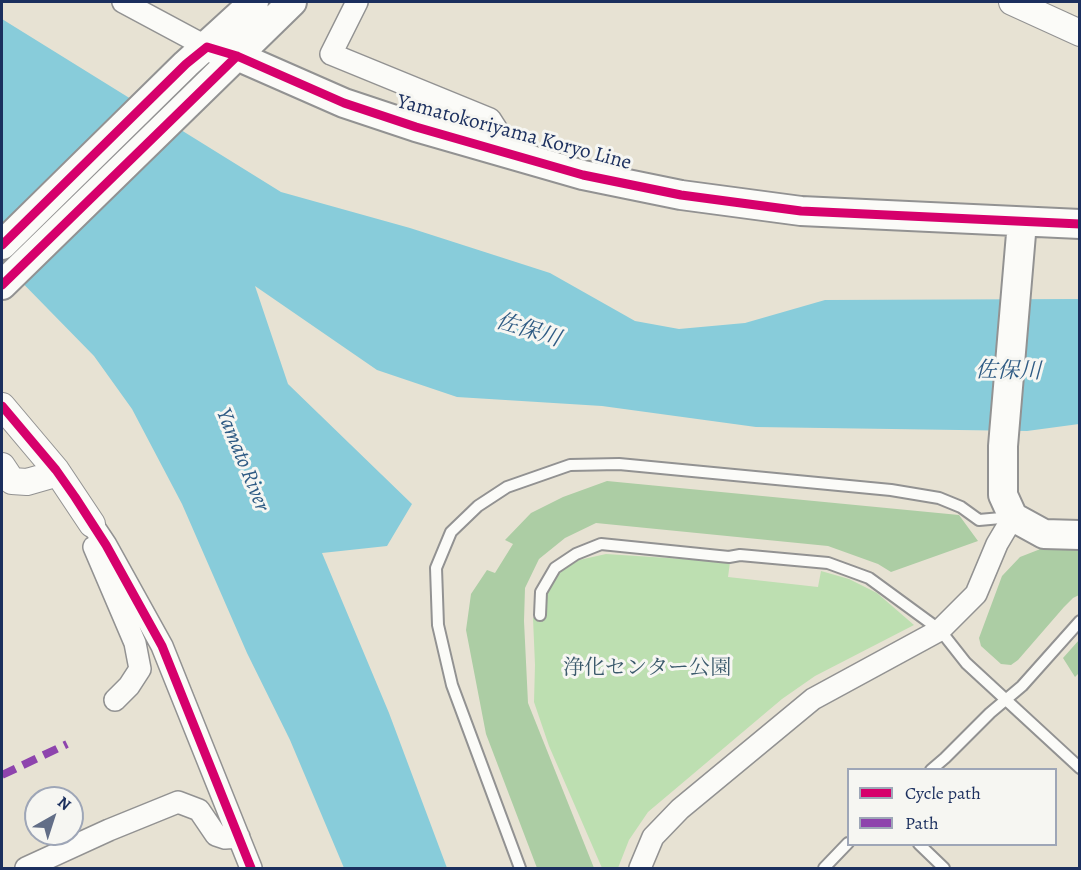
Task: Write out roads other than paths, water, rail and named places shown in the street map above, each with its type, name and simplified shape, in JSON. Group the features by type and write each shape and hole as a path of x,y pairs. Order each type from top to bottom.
{"main road":[{"path":"2,245 254,2"},
{"path":"2,285 292,2"},
{"name":"Yamatokoriyama Koryo Line","path":"197,55 237,56 344,103 583,175 659,190 801,211 1080,224"},
{"path":"1022,222 1003,446 1003,495 1013,517 1044,534 1080,535"}],"street":[{"path":"123,2 197,55"},
{"path":"357,2 331,54 490,119 513,155"},
{"path":"1012,2 1080,33"},
{"path":"2,406 56,470 106,545 162,646 251,868"},
{"path":"2,466 12,481 27,482 48,476 56,470"},
{"path":"640,868 653,837 680,809 813,699 940,630 976,594 997,544 1013,517"},
{"path":"92,524 89,536 135,643 140,669 129,686 115,700"},
{"path":"26,868 178,802 199,810 216,835 225,838 239,837"}],"lane":[{"path":"520,868 452,685 438,625 436,568 451,532 478,506 507,487 570,465 619,464 891,490 939,498 961,507 979,520 1013,517"},
{"path":"540,615 541,592 555,568 576,554 601,544 729,557 740,555 828,563 870,578 940,630 966,663 1080,768"},
{"path":"933,768 1022,686 1080,621"},
{"path":"824,868 847,845"},
{"path":"921,846 944,868"}],"water":[{"path":"2,19 281,192 410,228 550,273 635,321 679,329 745,323 825,300 1079,299 1079,424 1027,431 756,427 602,406 457,397 377,370 255,286 288,384 412,504 387,546 322,553 389,713 447,868 344,868 290,740 247,653 182,504 132,409 94,356 2,262"}],"water label":[{"name":"佐保川","path":"528,331"},
{"name":"佐保川","path":"1008,372"},
{"name":"Yamato River","path":"242,460"}],"park label":[{"name":"浄化センター公園","path":"647,669"}]}
